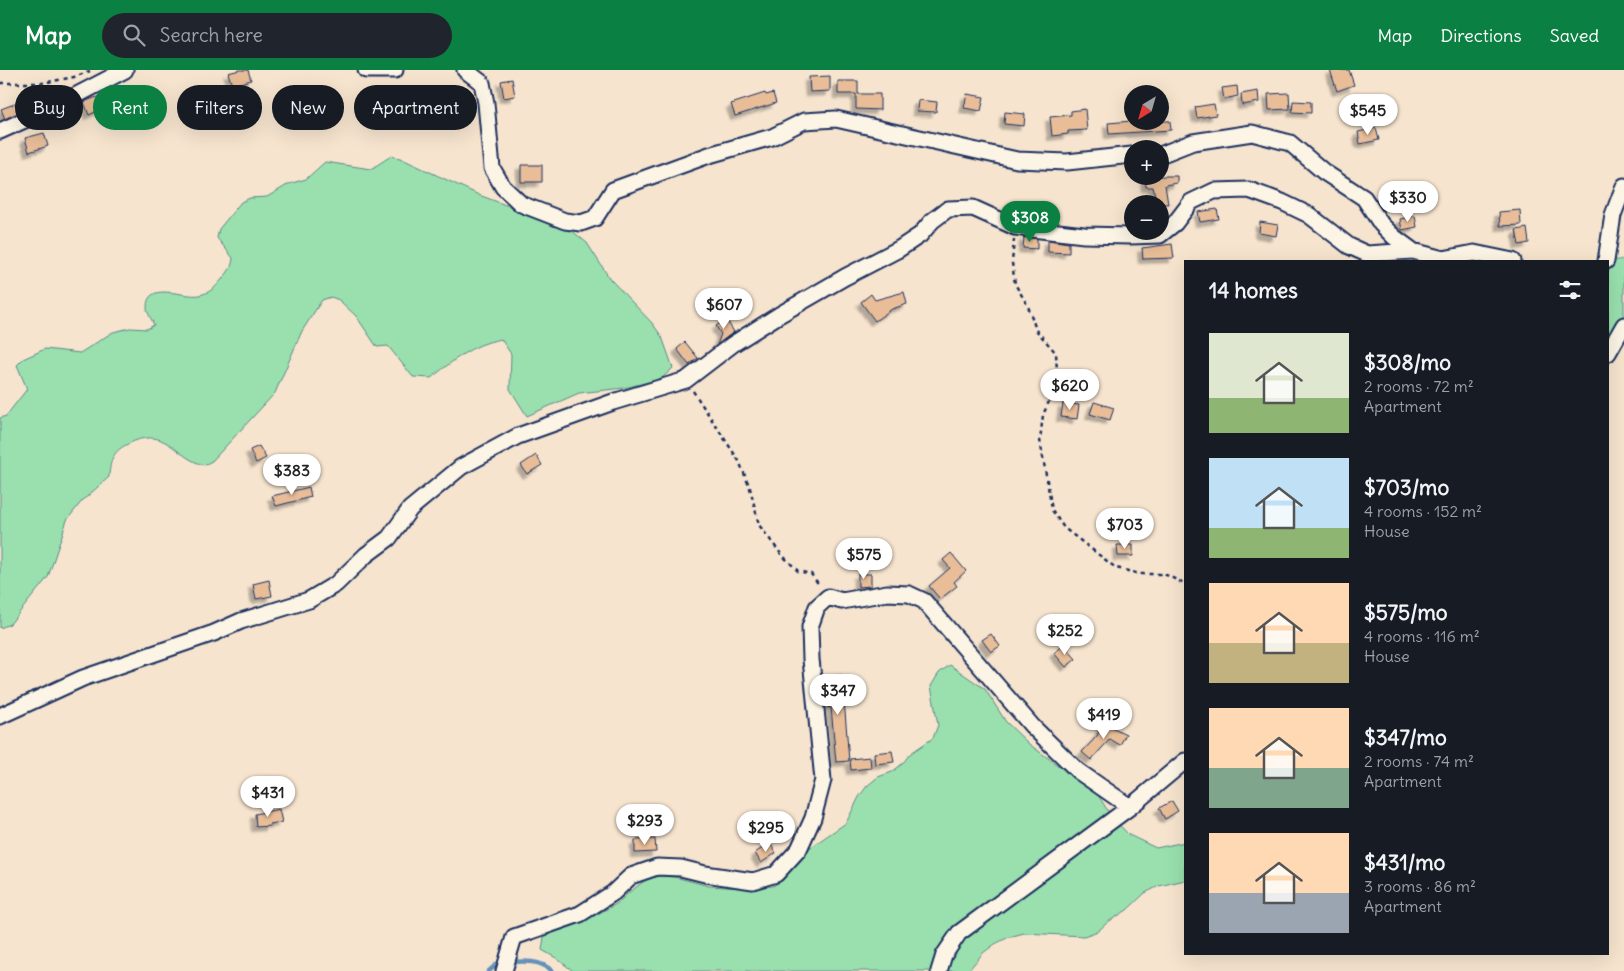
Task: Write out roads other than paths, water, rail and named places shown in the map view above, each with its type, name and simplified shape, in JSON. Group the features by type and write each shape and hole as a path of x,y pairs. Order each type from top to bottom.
{"street":[{"path":"0,131 56,106 125,70"},
{"path":"366,70 395,70"},
{"path":"465,70 482,83 486,103 492,168 503,187 521,204 565,221 581,223 595,218 613,190 709,155 772,137 804,121 836,119 1017,160 1067,162 1124,156"},
{"path":"1169,151 1193,142 1252,133 1290,143 1324,172 1364,198 1381,224 1394,238 1413,251"},
{"path":"1606,260 1613,215 1624,186"},
{"path":"0,716 83,678 214,633 241,621 309,600 336,584 389,538 410,509 461,467 518,436 613,402 686,380 733,344 779,315 899,249 920,235 932,220 948,209 973,208 1014,228 1084,235 1160,235 1175,223 1191,202 1214,190 1249,190 1282,202 1309,215 1349,246 1367,254 1413,251 1443,259 1474,253 1508,260"},
{"path":"1609,351 1624,325"},
{"path":"504,971 514,937 580,914 613,893 631,876 657,867 680,868 753,881 776,874 799,849 814,818 823,780 811,659 810,627 816,606 828,597 842,601 887,594 909,594 924,601 1032,726 1078,771 1130,807"},
{"path":"939,971 944,955 959,933 1130,807 1184,762"}],"waterway":[{"path":"510,962 538,963 552,971"},
{"path":"489,971 497,964 502,963"}]}
